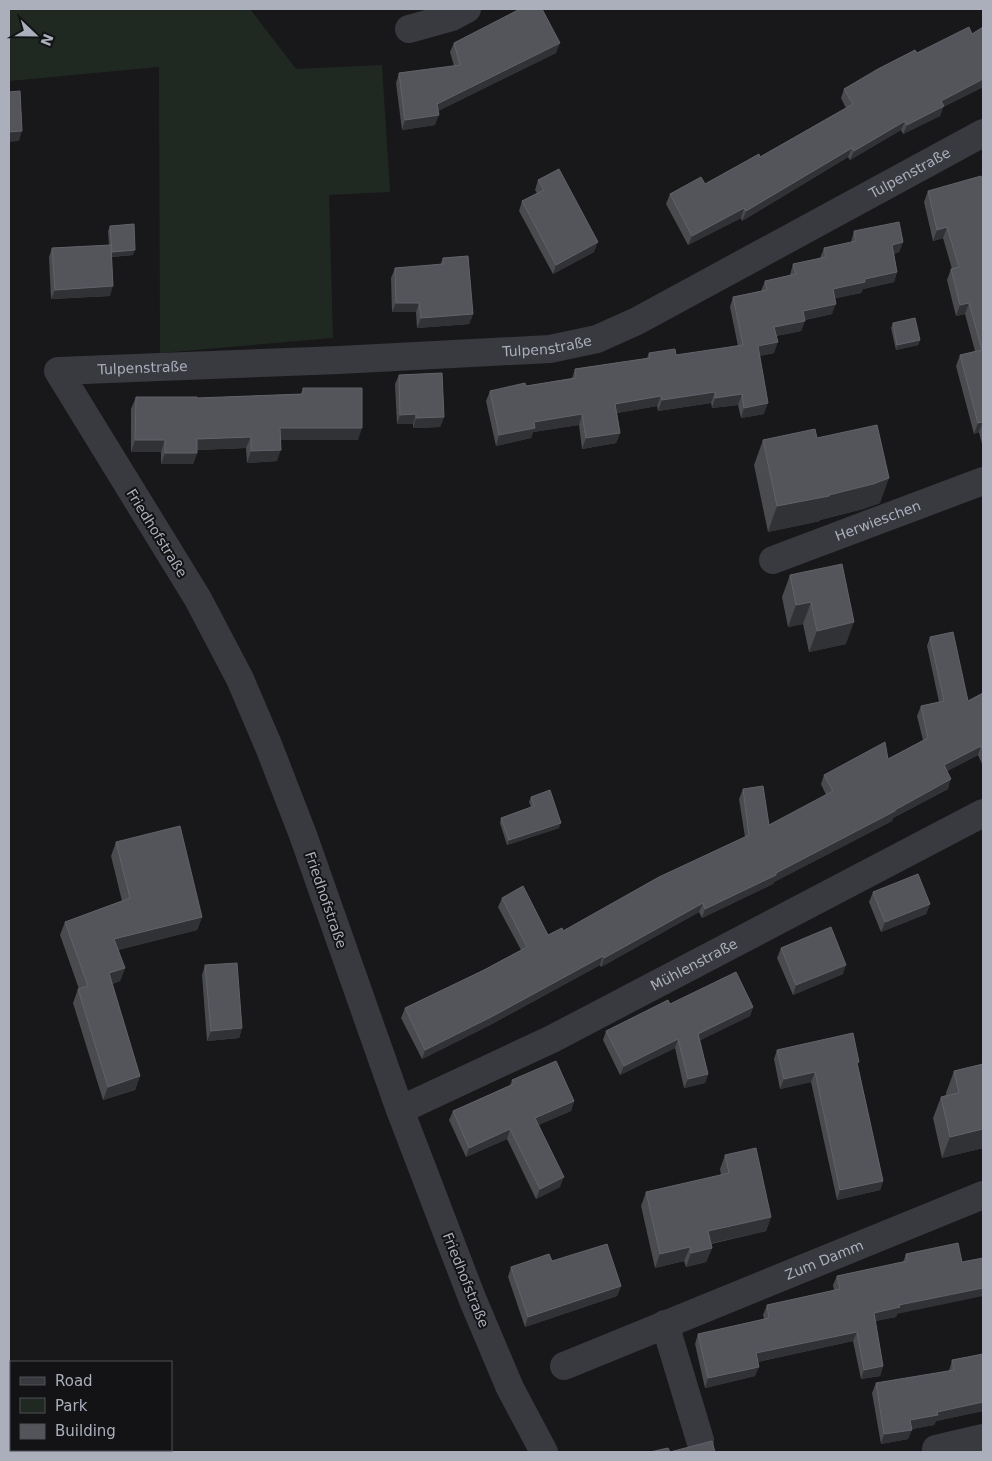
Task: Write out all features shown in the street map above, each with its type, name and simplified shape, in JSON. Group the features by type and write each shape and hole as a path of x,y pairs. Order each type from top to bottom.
{"street":[{"path":"409,29 452,17 467,9"},
{"name":"Tulpenstraße","path":"58,371 339,360 550,349 597,339 646,316 983,132"},
{"name":"Friedhofstraße","path":"58,371 198,599 240,679 303,835 400,1110 472,1298 510,1388 544,1452"},
{"name":"Herwieschen","path":"773,560 983,481"},
{"name":"Mühlenstraße","path":"400,1110 552,1039 983,813"},
{"name":"Zum Damm","path":"564,1366 983,1194"},
{"path":"665,1324 700,1440"}],"green space":[{"path":"9,9 250,9 296,69 382,65 390,192 329,195 333,338 160,353 159,67 9,81"}],"shaded area":[{"path":"9,1398 10,1451 73,1452 9,1452"}],"building":[{"path":"520,9 542,9 560,43 437,104 439,115 405,120 399,73 460,65 454,43"},
{"path":"969,27 972,34 983,27 983,79 941,101 944,106 907,125 905,121 854,151 852,148 746,211 744,208 692,236 670,194 701,177 705,184 759,154 760,157 853,104 844,89 915,50 917,53"},
{"path":"20,91 22,131 9,132 9,92"},
{"path":"559,169 598,242 556,265 522,201 544,190 538,180"},
{"path":"981,176 983,183 983,422 978,423 960,355 982,350 969,303 960,305 951,269 959,267 947,227 937,230 928,191"},
{"path":"899,222 903,242 892,245 897,272 833,289 836,304 803,311 805,321 774,327 778,342 758,346 768,403 744,408 742,394 715,398 715,392 662,400 661,396 615,404 620,433 586,438 582,414 534,422 535,428 499,435 490,391 525,383 526,386 576,378 575,369 650,358 649,353 675,349 676,355 743,345 733,297 767,290 765,281 796,274 793,264 826,257 824,248 856,241 854,231"},
{"path":"134,224 135,250 112,252 110,226"},
{"path":"111,245 113,286 55,290 52,248"},
{"path":"468,256 473,314 421,318 419,303 396,303 395,268 443,264 443,258"},
{"path":"915,318 920,340 897,345 893,323"},
{"path":"442,373 444,417 416,418 416,414 400,415 399,375"},
{"path":"303,388 362,388 362,428 280,428 281,450 251,451 251,437 197,439 197,453 165,453 165,440 135,440 136,397 197,398 303,394"},
{"path":"877,425 889,478 829,496 777,506 763,440 815,429 817,438"},
{"path":"842,564 854,622 817,631 811,602 796,605 790,575"},
{"path":"953,632 968,701 983,693 983,750 981,746 944,765 951,779 895,811 776,873 776,875 705,909 703,903 604,958 603,956 493,1016 425,1050 405,1008 527,947 502,898 523,886 548,935 562,928 563,931 659,877 749,835 743,789 763,786 769,825 833,791 824,775 885,742 888,759 928,738 921,706 944,701 930,637"},
{"path":"550,790 561,823 509,840 501,818 534,806 531,797"},
{"path":"180,826 202,917 114,939 125,968 109,973 140,1076 108,1087 78,989 88,986 65,922 130,898 116,842"},
{"path":"918,874 930,904 885,922 873,892"},
{"path":"831,927 846,965 796,985 781,948"},
{"path":"237,963 242,1028 211,1031 205,965"},
{"path":"736,972 753,1007 698,1034 708,1074 688,1079 678,1039 624,1066 606,1031 668,1000 670,1004"},
{"path":"853,1033 859,1062 857,1063 883,1181 840,1190 815,1072 784,1079 777,1050"},
{"path":"556,1061 574,1101 535,1118 564,1177 540,1189 510,1129 469,1148 453,1111 514,1084 512,1080"},
{"path":"983,1064 983,1129 950,1137 941,1097 959,1093 954,1071"},
{"path":"756,1148 771,1217 708,1231 712,1248 691,1253 690,1247 660,1254 646,1192 729,1173 725,1155"},
{"path":"958,1243 962,1262 983,1258 983,1288 899,1305 900,1307 874,1313 883,1366 864,1370 857,1332 756,1353 759,1367 708,1378 698,1334 769,1318 767,1305 840,1289 837,1276 907,1261 906,1254"},
{"path":"607,1244 621,1286 528,1317 511,1267 549,1254 552,1261"},
{"path":"983,1354 983,1402 937,1412 938,1415 910,1420 912,1430 884,1434 876,1383 954,1370 952,1360"},
{"path":"712,1441 715,1452 670,1452"},
{"path":"668,1448 670,1452 650,1452"}]}
